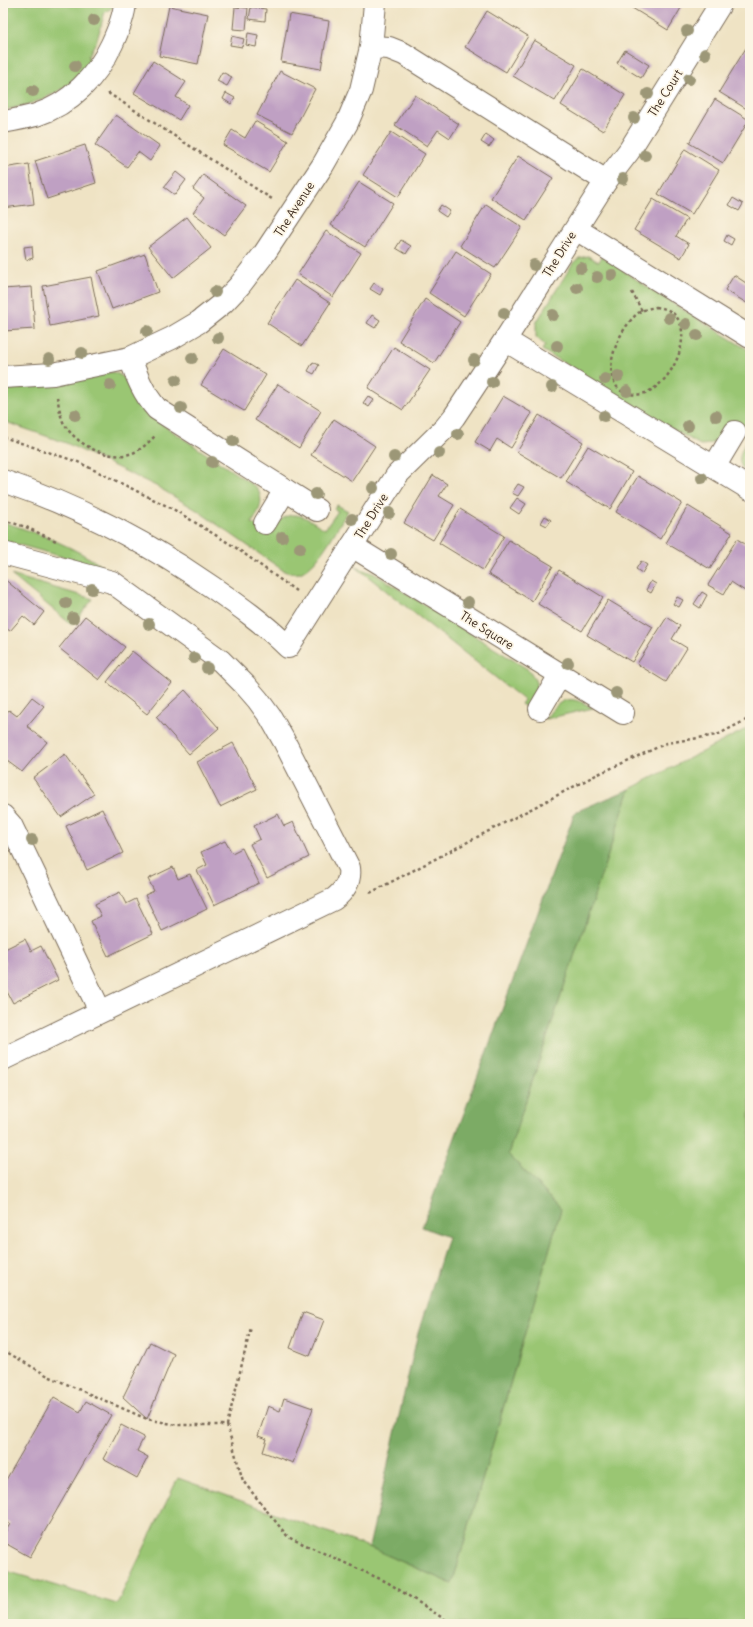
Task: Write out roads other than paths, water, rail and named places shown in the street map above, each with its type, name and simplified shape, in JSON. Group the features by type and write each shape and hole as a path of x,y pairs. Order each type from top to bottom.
{"street":[{"path":"3,122 36,115 54,107 77,92 89,81 106,56 118,30 125,3"},
{"name":"The Avenue","path":"3,377 53,374 130,358 172,338 199,322 227,299 264,254 323,165 347,123 361,90 371,47 375,3"},
{"name":"The Court","path":"606,181 629,152 722,3"},
{"path":"371,47 389,48 404,54 606,181"},
{"name":"The Drive","path":"3,481 60,502 120,531 156,551 187,570 249,614 288,647 397,475 445,428 505,340 606,181"},
{"path":"576,229 750,337"},
{"path":"505,340 750,489"},
{"path":"130,358 141,387 148,400 156,409 318,510"},
{"path":"714,467 735,432"},
{"path":"265,523 285,490"},
{"name":"The Square","path":"352,546 622,713"},
{"path":"3,553 112,582 232,672 258,700 271,718 349,868 350,875 348,883 342,892 334,899 3,1059"},
{"path":"540,709 560,675"},
{"path":"3,816 11,825 100,1012"}]}
